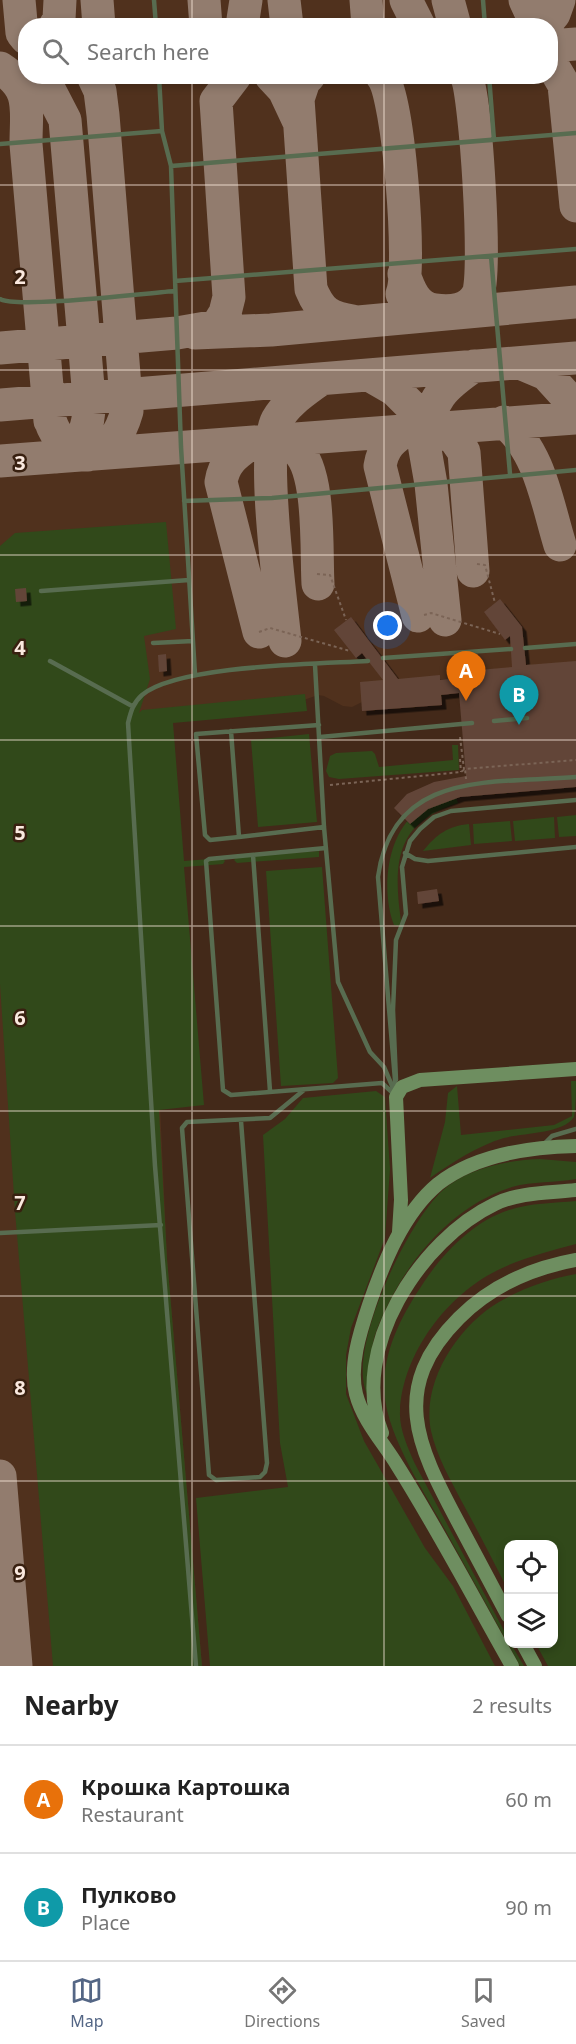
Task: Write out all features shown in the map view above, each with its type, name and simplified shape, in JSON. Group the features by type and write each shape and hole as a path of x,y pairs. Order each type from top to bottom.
{"street":[{"path":"398,1238 400,1200 396,1097 402,1087 420,1080 576,1069"},
{"path":"512,1666 397,1465 361,1408 355,1387 359,1335 376,1286 398,1238 412,1213 438,1185 479,1163 541,1147 576,1146"},
{"path":"397,1465 376,1416 375,1372 379,1346 389,1317 409,1282 437,1248 496,1203 521,1196 576,1190"},
{"path":"504,1609 429,1468 417,1430 419,1384 444,1335 481,1298 528,1273 576,1260"},
{"path":"525,1648 535,1666"}],"lane":[{"path":"154,0 155,18"},
{"path":"483,0 484,18"},
{"path":"159,84 162,132 171,166 184,501 195,674"},
{"path":"490,84 494,140"},
{"path":"0,144 162,132"},
{"path":"171,166 576,133"},
{"path":"175,281 576,249"},
{"path":"491,256 510,474"},
{"path":"0,299 12,304 176,291"},
{"path":"184,501 272,498 510,474 576,470"},
{"path":"41,591 189,580"},
{"path":"153,643 193,641"},
{"path":"525,648 576,644"},
{"path":"383,658 511,649"},
{"path":"50,661 132,706"},
{"path":"196,1666 161,1226 128,723 132,706 144,694 195,674 368,661"},
{"path":"315,665 324,827 338,982 369,1052 384,1067 396,1097"},
{"path":"494,721 527,718"},
{"path":"320,737 472,723"},
{"path":"319,725 200,733 195,736 206,838 239,837 324,827"},
{"path":"231,731 239,837"},
{"path":"396,1097 378,877 382,853 391,831 414,806 435,793 460,786 576,777"},
{"path":"396,1097 393,1010 396,940 406,914 402,867 410,841 434,817 451,811 576,800"},
{"path":"405,853 415,859 428,861 576,847"},
{"path":"326,848 210,858 204,867 223,1090 231,1095 382,1083 396,1097"},
{"path":"253,855 270,1091"},
{"path":"241,1121 267,1463 265,1472 260,1477 216,1480 209,1475 182,1128 187,1122 270,1118 304,1090"},
{"path":"541,1147 552,1136 576,1130"},
{"path":"0,1233 161,1226"}],"path":[{"path":"477,564 485,565 495,603"},
{"path":"317,574 330,575 346,620"},
{"path":"424,615 430,613 500,634"},
{"path":"259,632 270,628 350,651"},
{"path":"460,737 464,769 576,760"},
{"path":"460,759 461,772"},
{"path":"322,786 461,772 465,769 466,781"}],"shaded area":[{"path":"0,0 576,0 576,757 459,693 442,695 442,705 362,711 362,702 352,707 343,706 318,695 298,702 142,717 167,1258 202,1666 0,1666"}],"green space":[{"path":"166,522 176,629 144,636 150,679 139,713 142,710 305,694 307,711 173,723 184,861 222,858 225,861 223,864 184,867 204,1105 159,1110 167,1258 202,1666 53,1666 15,1211 0,984 0,546 15,533"},
{"path":"309,734 317,822 258,827 251,740"},
{"path":"452,745 458,745 459,770 339,779 329,777 326,771 330,756 336,753 372,751 379,767 453,760"},
{"path":"455,795 458,803 437,811 421,821 410,834 403,848 398,881 401,921 399,926 394,925 390,912 387,881 398,835 417,812"},
{"path":"576,815 576,836 559,837 557,817"},
{"path":"554,817 555,838 515,841 513,821"},
{"path":"510,821 512,841 474,844 473,824"},
{"path":"469,824 471,845 423,851 443,832"},
{"path":"319,851 319,857 237,863 234,860 237,857"},
{"path":"322,867 338,1078 333,1083 281,1086 266,871"},
{"path":"571,1081 576,1081 576,1105 574,1117 569,1123 552,1130 494,1141 466,1155 430,1178 445,1122 448,1093 457,1086 461,1135 554,1125 572,1116"},
{"path":"376,1091 385,1097 390,1169 385,1238 351,1328 346,1355 346,1394 364,1441 425,1548 453,1586 495,1666 210,1666 196,1498 288,1487 280,1443 263,1135 285,1119 303,1098"},
{"path":"540,1159 576,1162 576,1179 512,1187 488,1196 446,1225 412,1264 386,1309 374,1339 367,1394 363,1374 365,1348 373,1319 398,1257 428,1207 442,1191 463,1176 515,1161"},
{"path":"576,1201 576,1244 526,1258 498,1270 479,1281 445,1310 419,1347 409,1368 400,1411 402,1431 415,1464 504,1631 504,1637 397,1441 385,1401 384,1382 388,1355 397,1329 424,1282 450,1249 472,1230 496,1215 534,1205"},
{"path":"576,1274 576,1666 548,1666 538,1648 558,1648 558,1540 504,1540 504,1582 440,1459 431,1431 429,1412 437,1375 457,1340 470,1325 499,1302 546,1281"},
{"path":"510,1648 513,1648 524,1666 520,1666"}],"building":[{"path":"26,588 27,601 16,602 15,589"},
{"path":"500,599 522,627 526,665 576,661 576,787 460,797 428,809 410,824 394,808 407,794 434,782 466,776 459,693 441,695 442,705 362,711 360,682 383,680 362,653 356,658 334,630 351,617 398,679 440,675 440,680 458,678 457,672 512,667 510,636 505,640 484,612"},
{"path":"166,654 167,671 159,672 158,655"},
{"path":"437,889 439,901 418,904 417,892"}],"taxiway":[{"path":"19,0 21,18"},
{"path":"59,18 60,0"},
{"path":"97,0 98,18"},
{"path":"204,0 205,18"},
{"path":"243,18 246,0"},
{"path":"284,0 286,18"},
{"path":"366,0 367,18"},
{"path":"406,0 415,18"},
{"path":"448,0 453,18"},
{"path":"525,0 533,18"},
{"path":"551,18 559,0"},
{"path":"558,45 576,44"},
{"path":"0,68 18,84 25,100 26,144 50,421"},
{"path":"558,75 564,85 576,206"},
{"path":"41,84 50,91 65,120 89,398 88,418 83,434 73,448 56,457"},
{"path":"50,420 64,443 88,455 103,448 114,439 127,411 103,115 100,91 97,84"},
{"path":"0,348 177,333 217,326 225,313 229,297 216,101 229,84"},
{"path":"278,84 284,90 299,122"},
{"path":"303,84 298,99 311,289 326,312 338,318 353,321"},
{"path":"385,84 394,115 405,220 405,278 402,294"},
{"path":"404,274 418,302 435,310 447,311 465,307 478,294 481,222 477,148 468,84"},
{"path":"195,333 271,330 576,302"},
{"path":"0,405 576,358"},
{"path":"520,363 546,374 576,407"},
{"path":"424,438 431,413 440,395 474,366"},
{"path":"369,375 395,390 411,406 420,421 431,484 445,620"},
{"path":"285,641 273,526 272,437 277,420 286,408 321,379"},
{"path":"0,461 576,418"},
{"path":"504,422 516,434 534,463 541,479 560,545"},
{"path":"436,427 455,439 464,452 473,571"},
{"path":"408,429 389,444 380,466 418,616"},
{"path":"271,443 294,448 305,461 314,494 318,584"},
{"path":"250,444 231,460 221,482 259,632"},
{"path":"0,1476 16,1666"}],"place":[{"name":"Крошка Картошка","path":"466,701"},
{"name":"Пулково","path":"519,725"}]}
